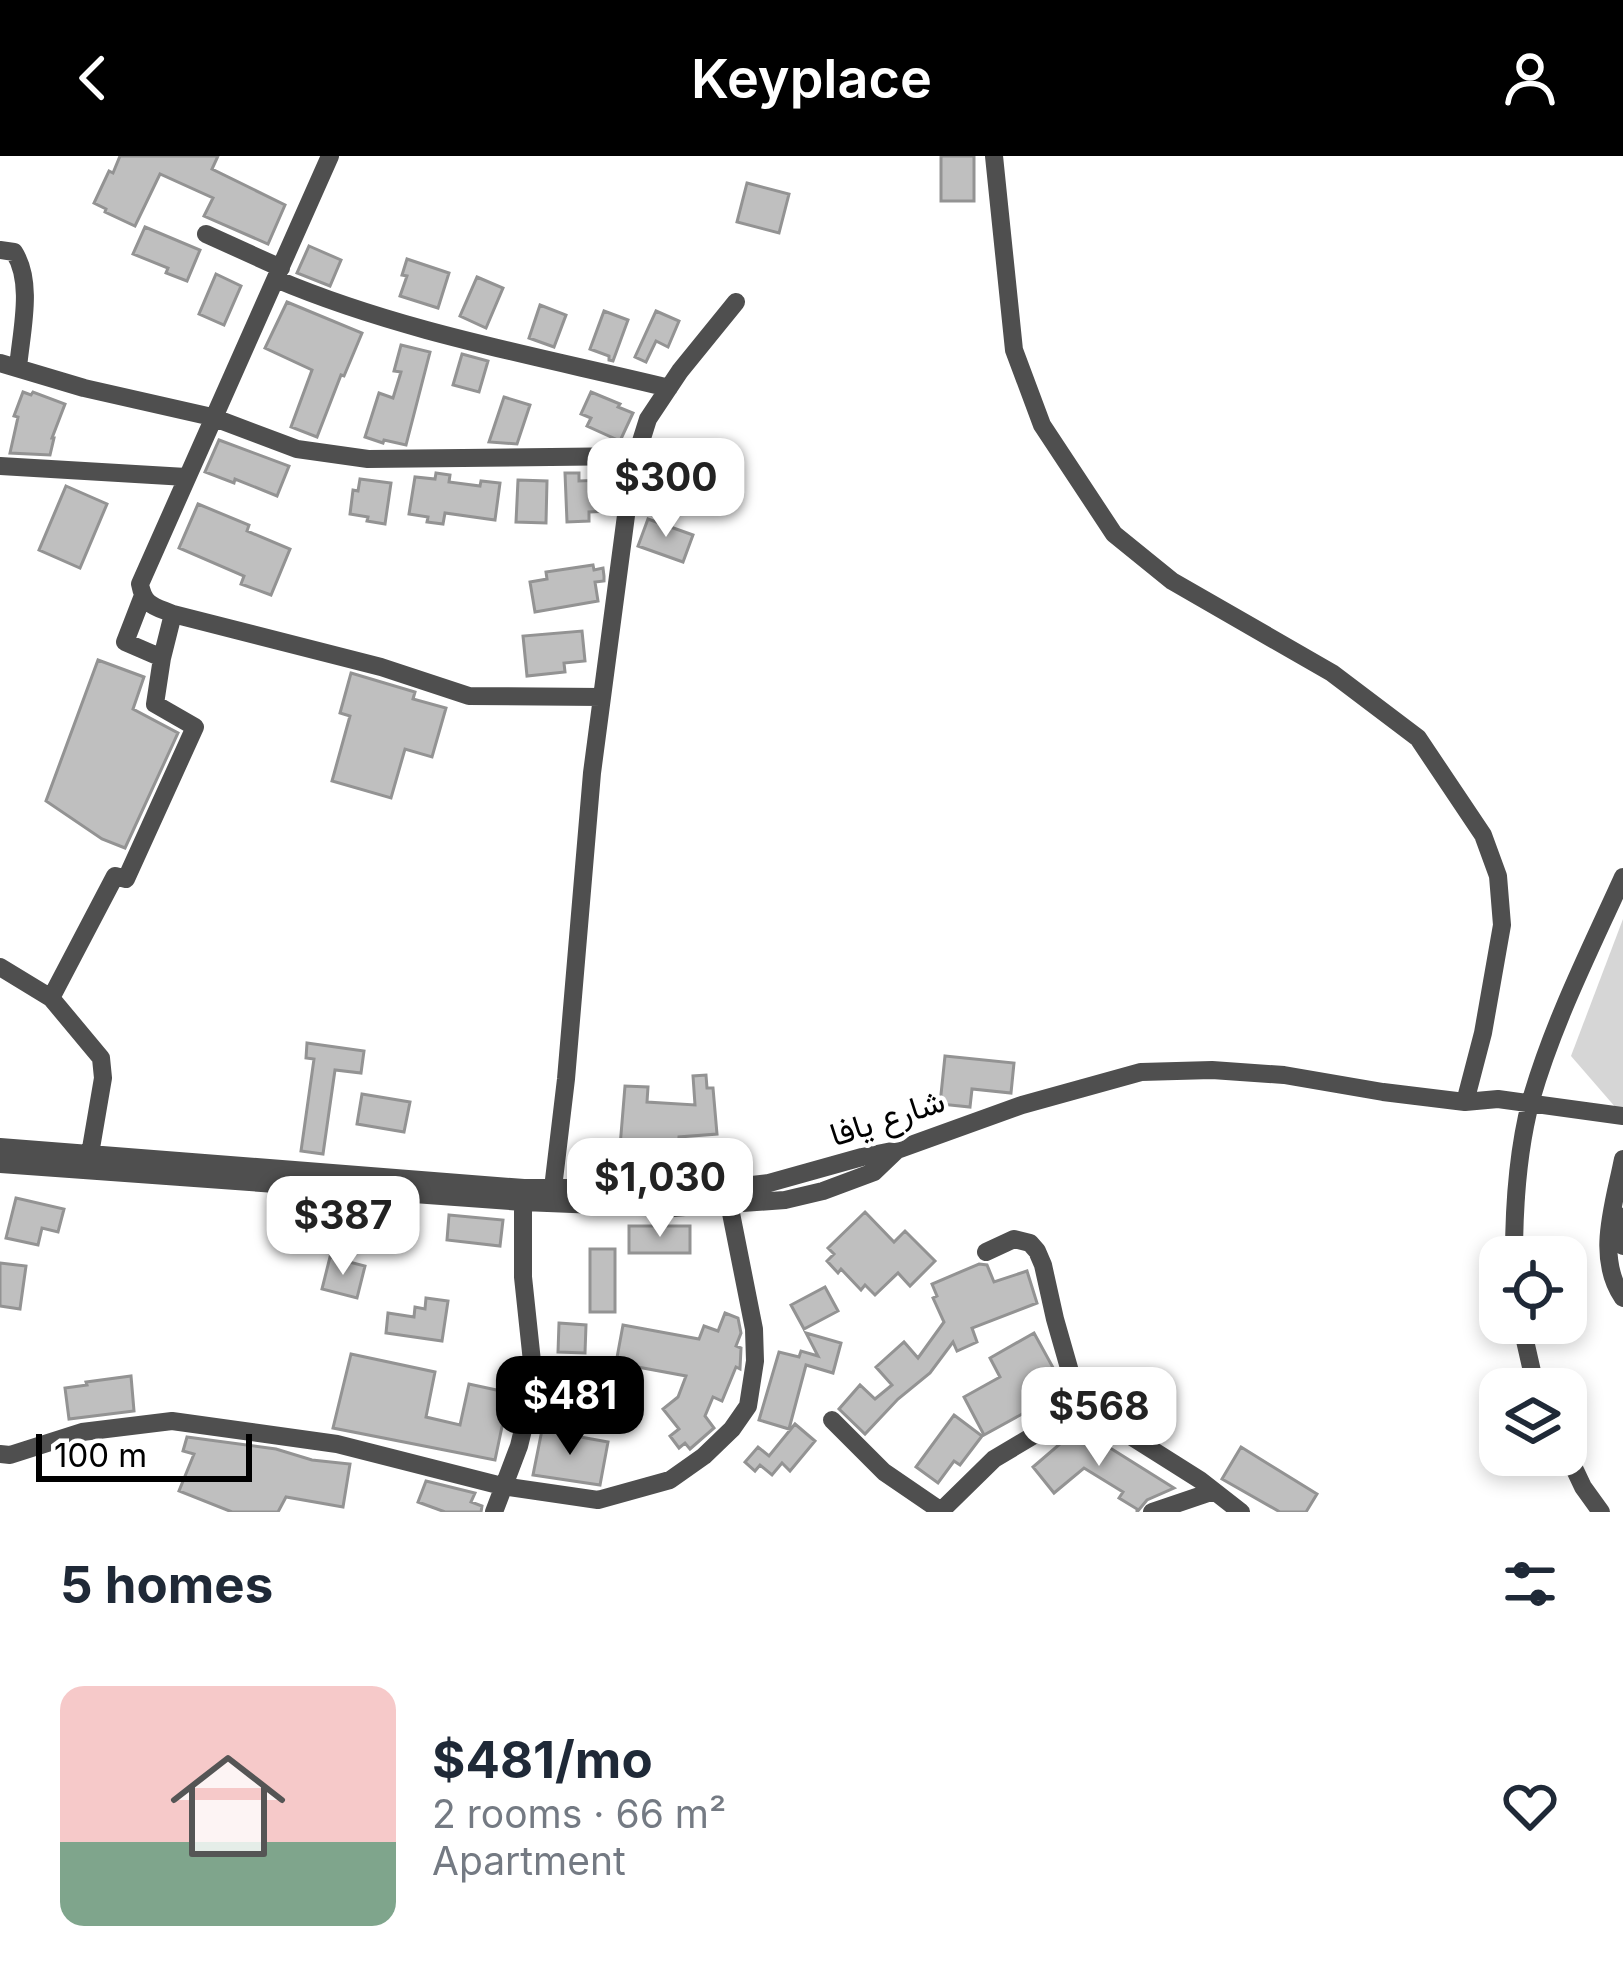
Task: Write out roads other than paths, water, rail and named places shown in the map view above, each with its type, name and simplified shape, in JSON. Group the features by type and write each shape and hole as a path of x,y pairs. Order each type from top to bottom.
{"street":[{"path":"162,658 125,641 142,598 140,584 329,156"},
{"path":"994,156 1014,350 1042,424 1114,534 1172,581 1333,673 1418,738 1483,835 1498,876 1502,925 1465,1102"},
{"path":"206,234 321,298 393,321 669,388"},
{"path":"0,250 14,252 22,266 24,289 9,365 84,388 212,417 297,449 368,459 636,456"},
{"path":"553,1188 592,773 632,470 648,419 736,302"},
{"path":"0,466 186,477"},
{"path":"142,598 173,614 380,667 469,696 602,697"},
{"path":"51,998 116,876 126,879 195,727 154,704 173,614"},
{"path":"1514,1236 1530,1103 1559,1019 1623,877"},
{"path":"0,967 51,998 101,1058 103,1078 90,1154"},
{"name":"شارع يافا","path":"0,1147 728,1197 897,1150 1022,1105 1141,1072 1284,1075 1383,1093 1465,1102 1498,1099 1623,1116"},
{"path":"1623,1159 1608,1236 1609,1268 1623,1298"},
{"path":"0,1164 524,1202 671,1208 728,1197 754,1329 755,1361 748,1406 732,1430 704,1456 670,1480 598,1500 502,1486 337,1444 172,1421 82,1432 0,1454"},
{"path":"494,1512 519,1446 533,1371 523,1277 524,1202"},
{"path":"1615,1210 1623,1246"},
{"path":"986,1252 1014,1239 1030,1243 1036,1251 1083,1417"},
{"path":"832,1420 884,1472 940,1512 994,1459 1051,1425 1083,1417 1105,1420 1241,1512"},
{"path":"1578,1476 1601,1512"},
{"path":"1152,1512 1214,1491"}]}
